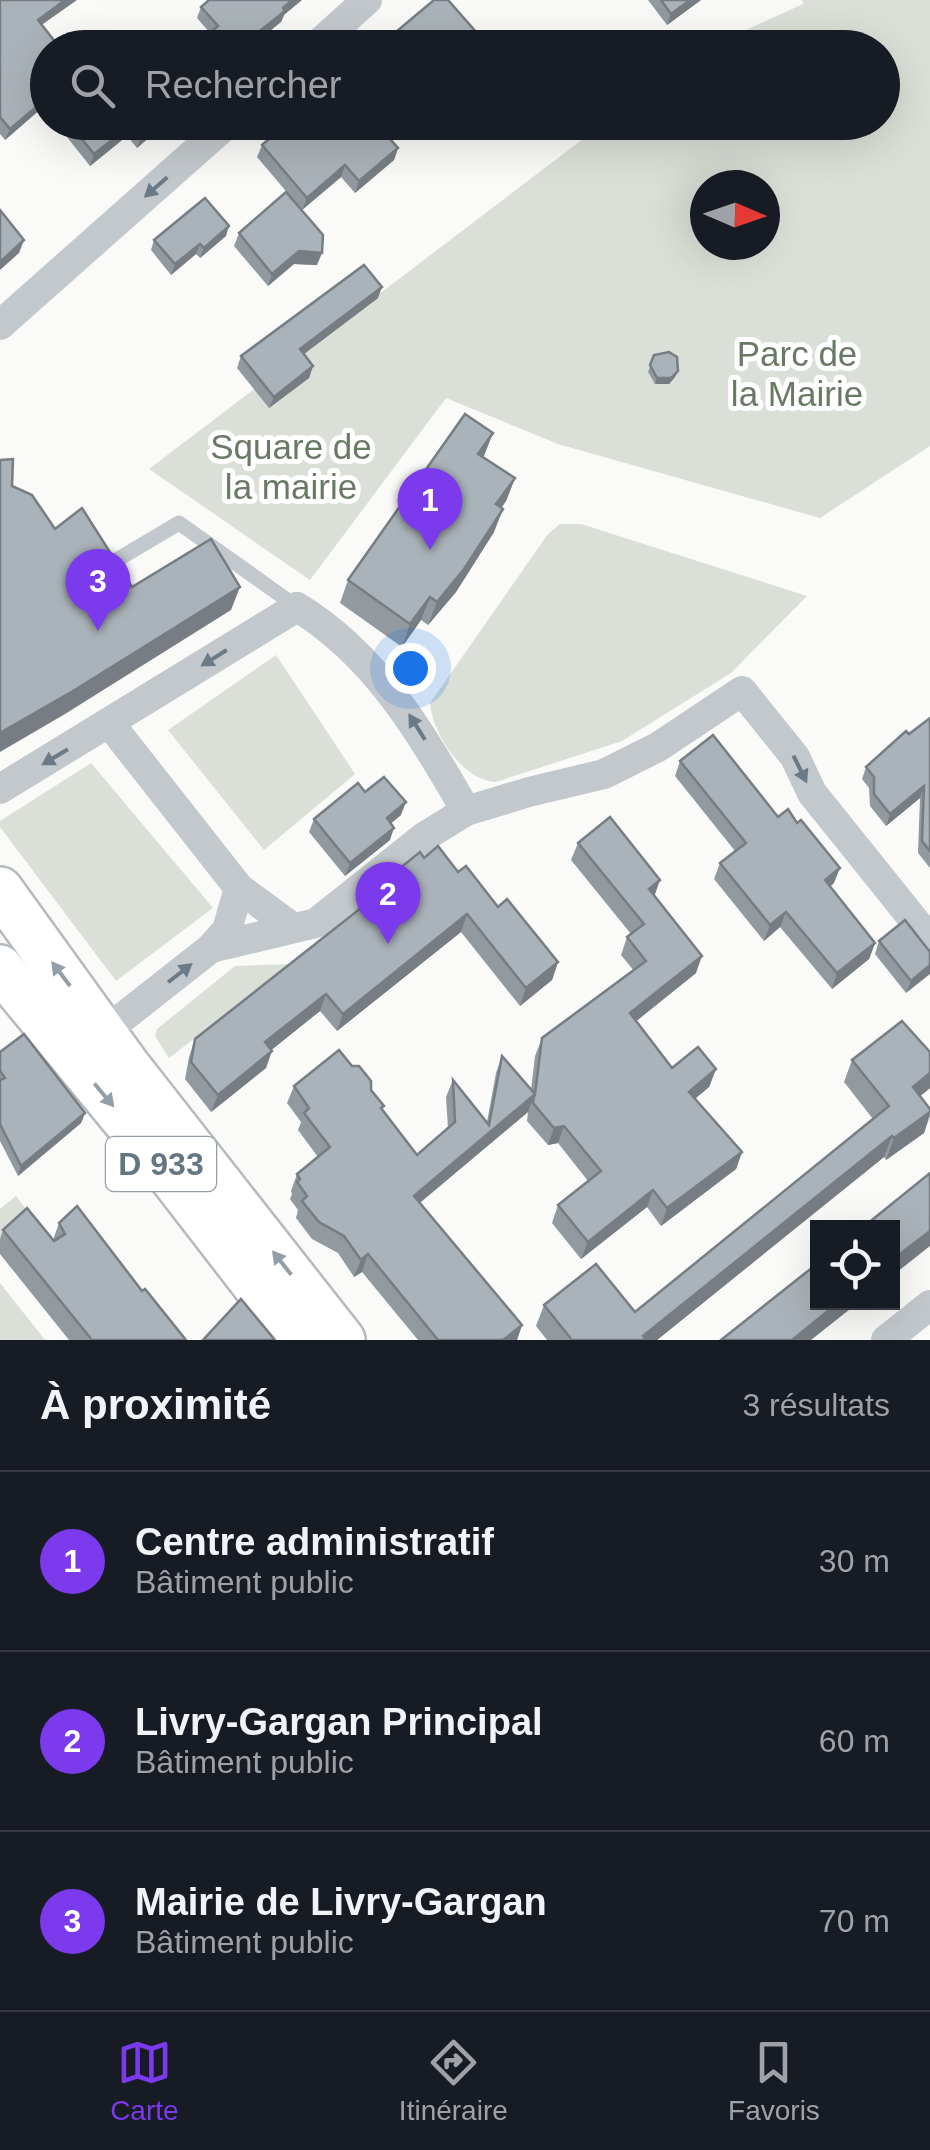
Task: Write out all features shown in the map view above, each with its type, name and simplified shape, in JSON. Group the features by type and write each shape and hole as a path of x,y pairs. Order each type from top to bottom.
{"main road":[{"name":"D 933","path":"0,890 103,1033 342,1340"},
{"name":"D 933","path":"9,981 172,1178 298,1340"}],"street":[{"path":"334,30 367,0"},
{"path":"0,325 209,140"},
{"path":"0,790 297,607 356,653 408,713 466,811"},
{"path":"211,948 316,922 424,837 466,811 604,774 658,747 742,691 796,757 812,794 930,940"},
{"path":"110,724 239,888 292,927"},
{"path":"9,981 67,1028 103,1033 211,948 227,930 239,888"},
{"path":"886,1340 930,1305"}],"lane":[{"path":"116,561 179,523 297,607"}],"green space":[{"name":"Parc de la Mairie","path":"802,0 930,0 930,446 820,518 558,444 446,398 310,580 149,469 582,140 900,140 900,30 746,30 803,4"},
{"path":"560,524 581,524 807,596 731,673 622,741 496,782 484,780 451,753 437,728 430,703 548,534"},
{"path":"276,655 355,774 264,850 168,730"},
{"path":"91,763 213,908 116,981 0,827 0,821"},
{"path":"292,964 169,1058 155,1036 157,1029 235,966"},
{"path":"16,1196 30,1214 0,1238 0,1209"},
{"path":"0,1283 45,1340 0,1340"}],"building":[{"path":"0,0 65,0 38,20 46,30 30,30 30,112 10,129 0,117"},
{"path":"209,0 292,0 283,8 285,11 261,30 213,30 218,26 201,7"},
{"path":"434,0 448,0 474,30 398,30"},
{"path":"661,0 690,0 671,14"},
{"path":"83,140 112,140 94,154"},
{"path":"268,140 391,140 398,148 359,181 345,165 307,198 262,145"},
{"path":"286,192 323,235 322,253 299,251 272,274 239,233"},
{"path":"205,198 229,226 204,248 200,244 175,264 154,240"},
{"path":"0,210 24,240 0,262"},
{"path":"364,265 382,287 300,349 313,366 274,397 241,356"},
{"path":"669,352 677,357 678,371 671,378 657,378 650,365 654,355"},
{"path":"465,414 493,433 478,454 515,478 496,504 503,509 464,569 437,602 430,597 410,624 348,580"},
{"path":"13,459 12,486 32,495 55,529 82,508 132,587 211,539 240,587 0,733 0,460"},
{"path":"930,718 930,851 922,841 924,786 890,814 874,794 874,777 866,767 906,731 909,734"},
{"path":"713,735 778,817 788,809 840,868 825,880 875,943 837,973 786,912 770,925 720,863 746,843 680,761"},
{"path":"384,777 406,802 387,818 394,828 350,863 314,819 358,783 365,792"},
{"path":"610,817 660,880 649,889 702,956 630,1013 672,1068 698,1047 716,1069 689,1092 742,1152 667,1208 653,1190 588,1242 558,1205 601,1171 564,1126 554,1128 533,1103 534,1095 414,1196 522,1325 503,1340 438,1340 368,1254 361,1260 344,1236 319,1222 302,1201 307,1196 297,1182 297,1174 330,1147 304,1113 309,1108 294,1086 339,1050 371,1081 371,1090 384,1106 381,1108 417,1155 455,1122 453,1080 489,1125 502,1056 535,1094 542,1038 646,961 627,937 644,924 578,843"},
{"path":"438,846 458,872 466,866 498,907 507,899 558,962 526,988 467,914 343,1014 326,994 265,1042 272,1051 218,1095 191,1062 195,1039 380,893 375,888 420,852 424,858"},
{"path":"905,920 930,952 930,965 911,981 879,941"},
{"path":"902,1021 930,1052 930,1073 913,1087 930,1112 892,1136 643,1336 646,1340 572,1340 544,1305 596,1264 635,1312 889,1106 852,1060"},
{"path":"24,1034 85,1113 21,1166 0,1124 0,1080 5,1078 0,1071 0,1052"},
{"path":"930,1173 930,1231 900,1254 900,1220 872,1220"},
{"path":"77,1206 142,1291 145,1289 186,1340 92,1340 3,1230 27,1208 54,1241 65,1234 59,1223"},
{"path":"810,1269 810,1310 829,1310 792,1340 721,1340"},
{"path":"241,1299 275,1340 203,1340"}],"place":[{"name":"Centre administratif","path":"430,550"},
{"name":"Mairie de Livry-Gargan","path":"98,631"},
{"name":"Livry-Gargan Principal","path":"388,944"}],"park label":[{"name":"Square de la mairie","path":"291,467"}]}
